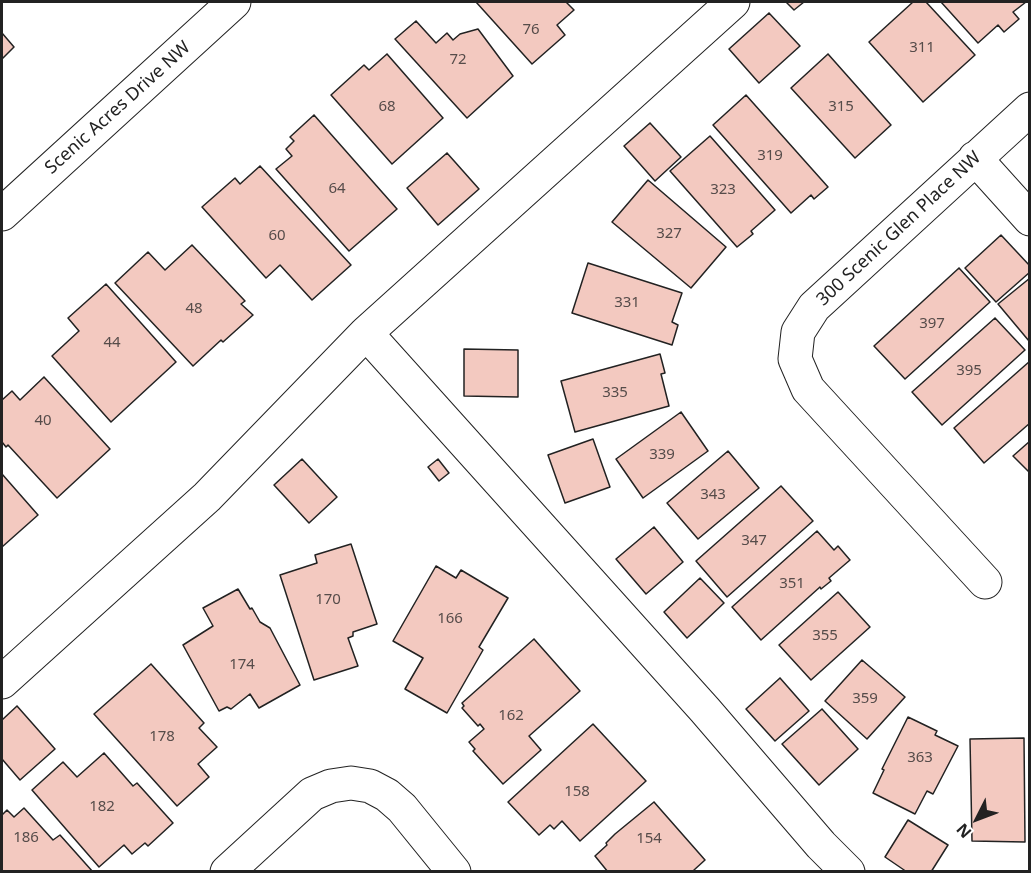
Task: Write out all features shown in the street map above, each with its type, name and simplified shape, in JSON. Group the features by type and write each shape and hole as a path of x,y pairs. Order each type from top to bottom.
{"street":[{"name":"Scenic Acres Drive NW","path":"2,214 234,2"},
{"path":"2,682 207,497 366,333 733,2"},
{"name":"300 Scenic Glen Place NW","path":"985,582 808,388 795,359 798,332 814,307 1029,109"},
{"path":"975,158 1029,219"},
{"path":"366,333 705,710 821,845 848,872"},
{"path":"226,872 312,794 331,786 351,783 370,786 387,795 402,808 454,872"}],"building":[{"path":"476,2 566,2 574,10 557,25 565,35 532,64"},
{"path":"786,2 804,2 794,10"},
{"path":"913,2 926,2 975,55 923,102 869,42"},
{"path":"941,2 1026,2 1013,12 1019,19 1004,32 998,25 978,43"},
{"path":"769,13 800,46 759,83 729,49"},
{"path":"416,21 436,43 447,33 453,40 460,34 478,29 513,76 467,118 395,39"},
{"path":"2,33 14,47 2,59"},
{"path":"387,54 443,118 392,164 331,95 364,65 369,70"},
{"path":"828,54 891,125 855,158 791,88"},
{"path":"746,95 828,187 814,199 811,195 791,213 713,125"},
{"path":"314,115 397,209 349,251 276,169 292,156 286,149 294,141 290,137"},
{"path":"650,123 681,157 655,181 624,146"},
{"path":"710,136 775,210 751,231 753,234 737,247 670,171"},
{"path":"447,153 479,189 438,225 407,188"},
{"path":"260,166 351,265 312,300 280,265 266,278 202,207 235,178 240,184"},
{"path":"648,180 726,247 691,288 612,222"},
{"path":"1001,235 1030,266 1030,272 996,302 965,268"},
{"path":"192,245 245,301 241,304 253,315 193,366 115,283 148,252 165,270"},
{"path":"588,263 682,293 672,322 678,325 672,345 572,313"},
{"path":"959,268 990,302 905,379 874,346"},
{"path":"1030,278 1030,340 1029,341 998,304"},
{"path":"106,284 176,362 111,422 52,356 79,331 68,318"},
{"path":"995,318 1025,350 942,425 912,392"},
{"path":"464,349 518,350 518,397 464,396"},
{"path":"660,354 665,373 661,374 669,406 575,432 561,381"},
{"path":"1030,361 1030,423 984,463 954,428"},
{"path":"44,377 110,449 57,498 8,445 6,447 2,442 2,400 12,391 20,400"},
{"path":"681,412 708,451 643,498 616,459"},
{"path":"593,439 610,487 565,503 548,455"},
{"path":"1030,441 1030,473 1013,456"},
{"path":"728,451 759,488 698,539 667,503"},
{"path":"302,459 337,497 309,523 274,485"},
{"path":"438,459 449,473 439,481 428,467"},
{"path":"2,474 38,515 2,547"},
{"path":"781,486 813,521 727,597 696,561"},
{"path":"654,527 683,562 646,594 616,559"},
{"path":"817,531 834,550 838,546 850,560 829,578 831,581 821,589 820,587 761,640 732,607"},
{"path":"351,544 377,624 353,632 353,636 348,638 358,666 314,680 280,575 317,563 315,555"},
{"path":"436,566 456,578 461,570 508,598 479,647 483,650 447,713 405,689 423,658 393,641"},
{"path":"700,578 724,603 687,638 664,612"},
{"path":"238,589 260,622 270,628 300,685 259,708 250,694 231,709 227,707 219,711 183,645 213,626 203,608"},
{"path":"838,592 870,627 811,680 779,645"},
{"path":"534,639 580,691 529,736 541,750 503,784 473,751 475,749 469,742 484,729 480,724 478,726 462,708 464,706 462,703"},
{"path":"862,660 905,697 867,739 825,701"},
{"path":"151,664 204,723 199,728 217,747 198,764 209,777 177,806 94,714"},
{"path":"780,678 809,711 775,741 746,709"},
{"path":"17,706 55,749 20,780 2,759 2,720"},
{"path":"822,709 858,749 819,785 782,744"},
{"path":"908,717 937,731 935,735 958,746 933,794 927,791 915,814 873,793 884,770 882,769"},
{"path":"593,724 646,781 580,841 562,821 554,829 550,825 539,835 508,802"},
{"path":"1024,738 1025,842 972,841 970,739"},
{"path":"104,753 133,786 137,783 173,823 148,846 145,843 132,854 124,845 99,867 32,790 63,762 77,777"},
{"path":"654,802 705,860 694,870 696,872 608,872 595,856 615,834"},
{"path":"24,808 53,840 60,835 93,872 2,872 2,815 7,810 14,817"},
{"path":"908,820 948,845 931,872 907,872 885,857"}]}
